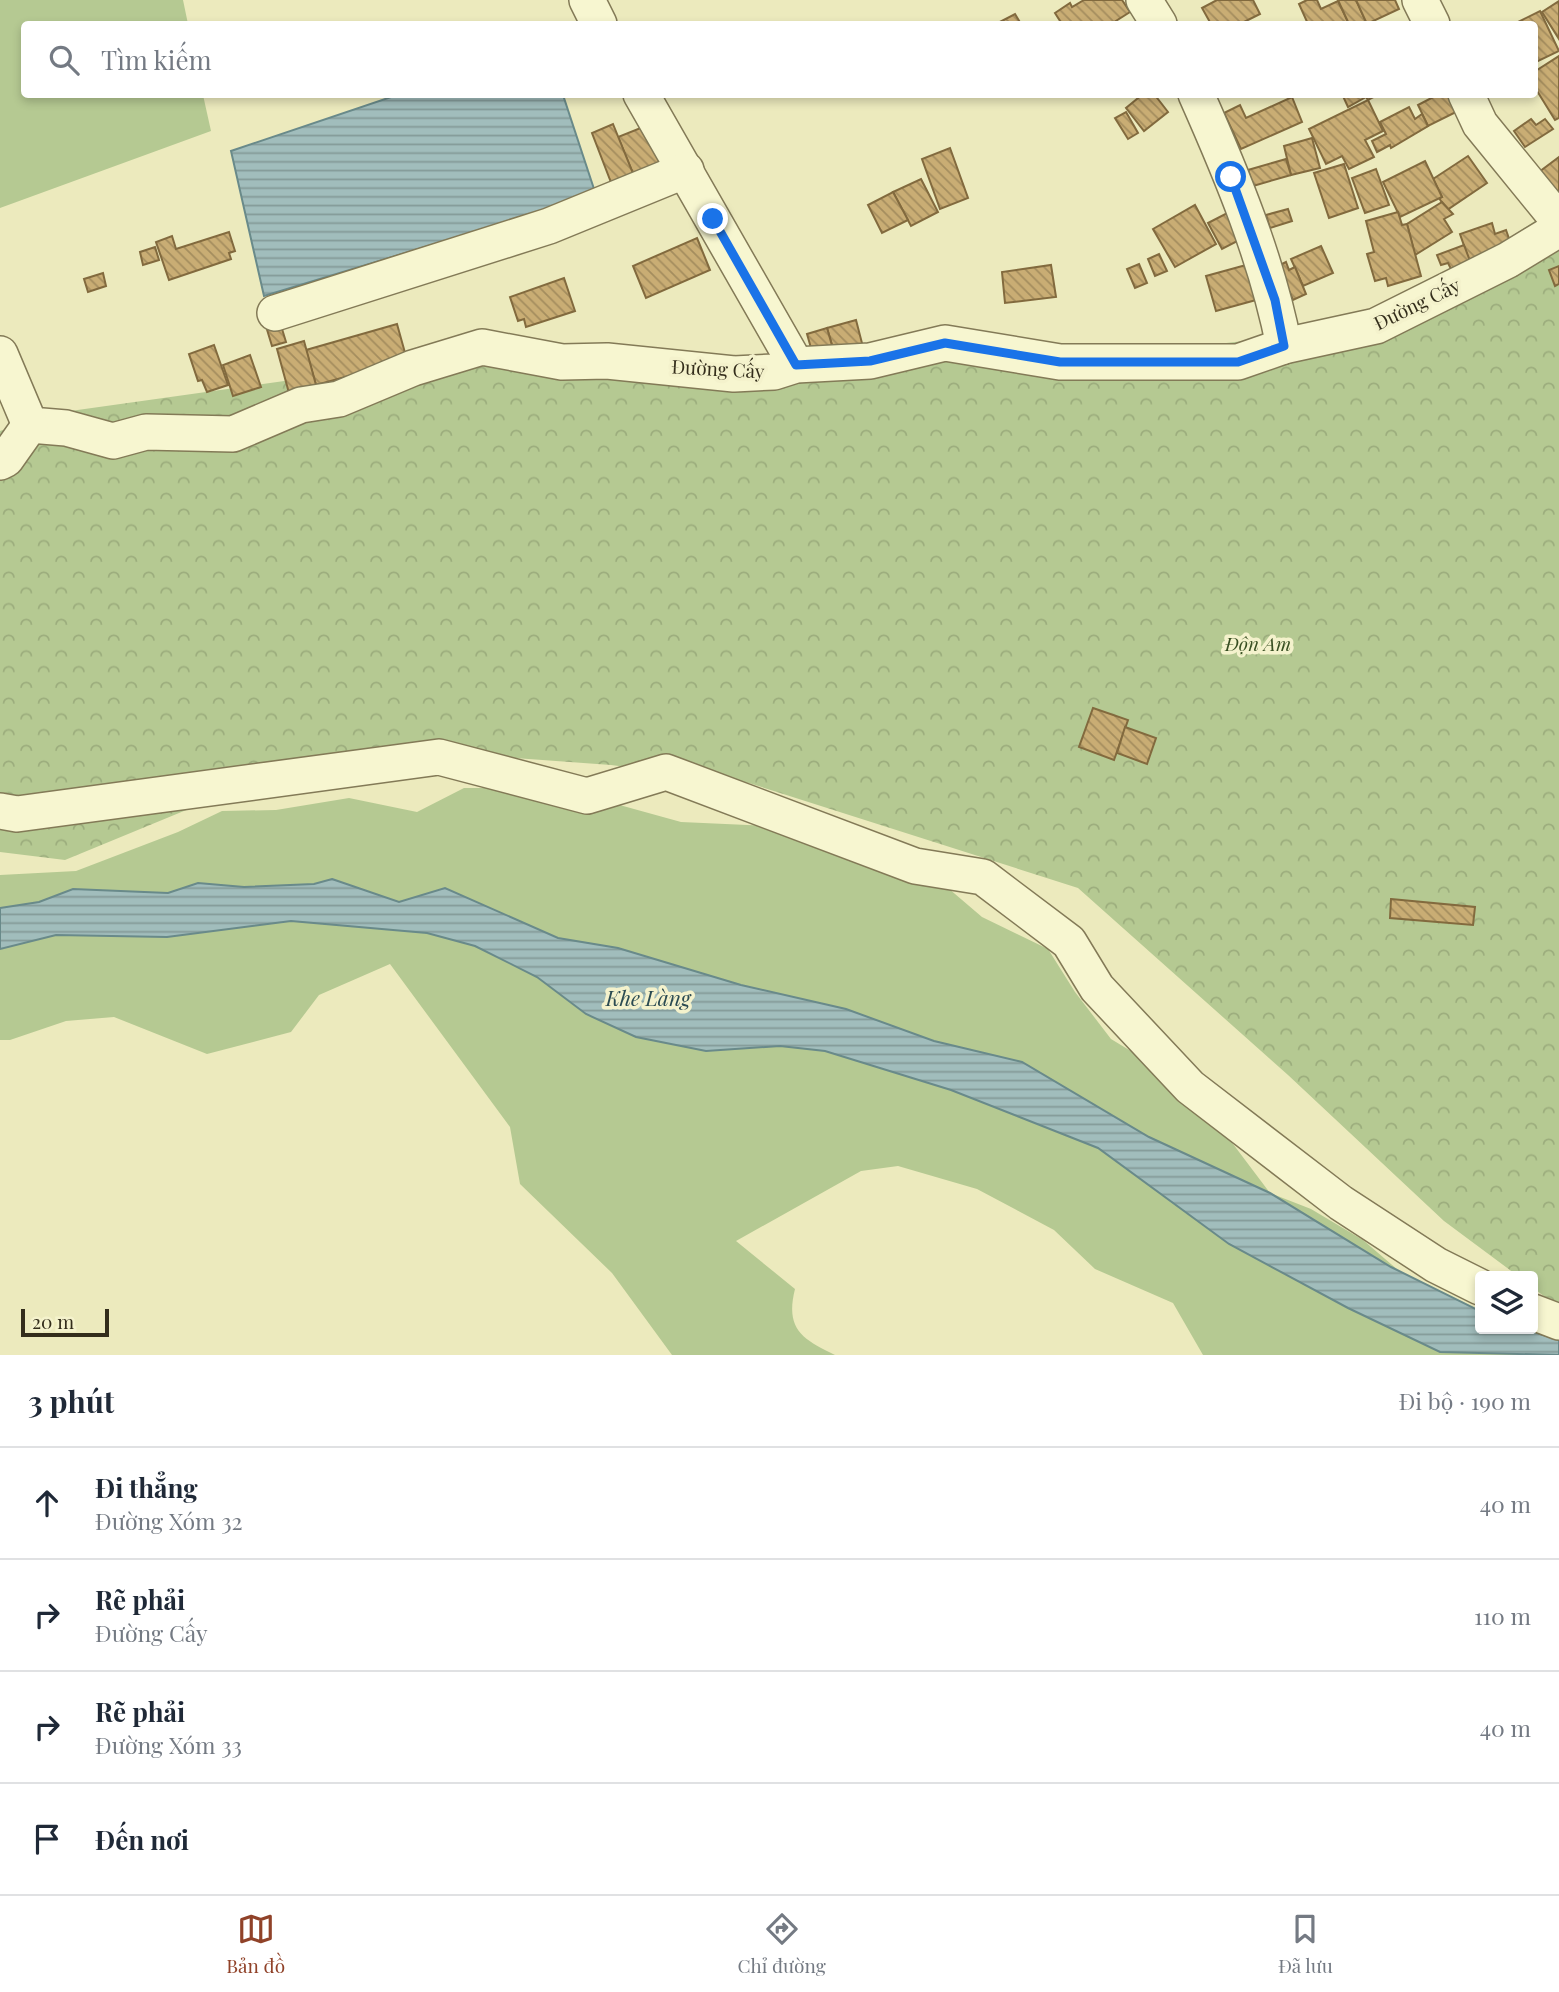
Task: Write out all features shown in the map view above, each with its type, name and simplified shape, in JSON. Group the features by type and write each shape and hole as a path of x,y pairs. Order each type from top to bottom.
{"street":[{"path":"587,0 598,21"},
{"path":"1144,0 1157,21"},
{"path":"1420,0 1430,21"},
{"path":"643,98 796,365"},
{"path":"1198,98 1224,157 1271,288 1284,346"},
{"path":"1468,98 1480,124 1559,221"},
{"path":"275,313 549,226 686,170"},
{"name":"Đường Cấy","path":"30,425 66,429 113,441 146,432 233,434 301,405 339,399 413,368 482,347 562,362 607,361 733,374 774,372 796,365 870,361 945,343 1060,362 1238,362 1284,346 1376,326 1508,260 1559,229"},
{"path":"0,354 12,389 30,425 6,459 0,462"},
{"path":"0,811 17,814 439,757 587,796 666,772 915,866 983,877 1069,942 1097,988 1190,1087 1341,1203 1436,1265 1475,1284"},
{"path":"1538,1314 1559,1322"}],"green space":[{"path":"0,0 183,0 187,21 21,21 21,98 204,98 211,131 0,208"},
{"name":"Độn Am","path":"1559,205 1559,1307 1538,1292 1538,1271 1511,1271 1444,1221 1288,1075 1078,888 749,783 611,765 458,754 230,792 65,860 0,852 0,431 49,414 455,357 1060,362 1376,326"},
{"path":"464,788 516,788 587,796 681,822 795,827 948,888 982,917 1048,949 1075,992 1111,1039 1190,1087 1270,1193 1311,1209 1363,1240 1448,1313 1475,1326 1475,1334 1490,1334 1532,1355 1203,1355 1173,1303 1095,1269 1054,1230 977,1189 898,1166 861,1171 736,1241 795,1289 792,1314 799,1331 813,1344 835,1355 672,1355 612,1273 520,1184 510,1127 390,964 319,995 291,1032 207,1054 114,1017 66,1021 10,1040 0,1040 0,875 76,871 178,832 222,811 276,810 349,798 417,812"}],"water":[{"path":"388,98 564,98 596,195 264,296 231,151"},
{"name":"Khe Làng","path":"332,879 399,902 445,888 558,938 618,948 741,985 846,1009 934,1041 1022,1062 1149,1137 1270,1193 1391,1267 1475,1309 1475,1334 1538,1333 1559,1340 1559,1355 1440,1352 1348,1308 1229,1244 1098,1148 951,1090 825,1051 780,1046 706,1051 636,1037 586,1014 537,977 475,946 427,933 291,921 167,937 56,935 0,949 0,908 39,902 73,889 168,893 198,883 244,887 314,884"}],"building":[{"path":"1084,0 1122,0 1130,12 1116,21 1060,21 1055,13 1070,3 1072,7"},
{"path":"1217,0 1253,0 1260,14 1246,21 1209,21 1202,8"},
{"path":"1307,0 1317,0 1321,9 1338,1 1348,21 1307,21 1299,4"},
{"path":"1338,0 1356,0 1366,21 1348,21"},
{"path":"1356,0 1395,0 1399,9 1373,21 1366,21"},
{"path":"1559,1 1559,39 1542,12"},
{"path":"1540,11 1559,51 1538,61 1538,21 1520,21"},
{"path":"1015,14 1019,21 1002,21"},
{"path":"1559,56 1559,118 1555,120 1538,92 1538,69"},
{"path":"1138,98 1157,98 1168,112 1144,131 1126,108"},
{"path":"1292,98 1302,122 1241,149 1224,113 1240,105 1246,118"},
{"path":"1344,98 1364,98 1348,107"},
{"path":"1431,98 1452,98 1458,111 1428,126 1418,105"},
{"path":"1368,100 1383,131 1365,140 1374,157 1349,169 1342,156 1326,164 1309,129"},
{"path":"1409,107 1415,119 1422,114 1428,126 1391,148 1390,145 1377,152 1372,141 1386,134 1380,122"},
{"path":"1126,112 1138,133 1128,139 1115,118"},
{"path":"1531,119 1536,125 1545,119 1553,129 1525,147 1514,131"},
{"path":"653,123 668,162 634,176 618,137"},
{"path":"613,124 634,176 612,185 592,133"},
{"path":"1312,138 1320,168 1291,175 1284,146"},
{"path":"950,148 968,198 940,209 922,159"},
{"path":"1468,156 1487,183 1447,210 1439,198 1442,197 1433,179"},
{"path":"1559,157 1559,203 1539,172"},
{"path":"1286,159 1291,175 1253,186 1248,170"},
{"path":"1425,161 1442,197 1400,217 1383,182"},
{"path":"1344,164 1358,208 1329,218 1314,173"},
{"path":"1376,169 1389,205 1365,213 1352,178"},
{"path":"921,179 938,212 911,226 893,192"},
{"path":"893,192 908,220 882,233 868,205"},
{"path":"1442,202 1453,214 1444,219 1452,232 1415,255 1407,224"},
{"path":"1195,205 1216,244 1175,267 1153,229"},
{"path":"1235,209 1249,235 1222,249 1208,223"},
{"path":"1288,209 1292,221 1270,228 1266,215"},
{"path":"1398,212 1402,225 1407,224 1421,276 1388,286 1386,278 1375,281 1367,254 1374,252 1366,221"},
{"path":"1492,223 1495,234 1506,230 1513,250 1471,266 1460,234"},
{"path":"229,232 235,251 229,253 231,259 169,280 156,242 172,236 176,249"},
{"path":"697,238 710,270 646,298 633,266"},
{"path":"1464,245 1470,261 1451,269 1448,263 1441,265 1437,255"},
{"path":"1321,246 1333,273 1303,286 1291,259"},
{"path":"155,247 159,260 143,265 140,252"},
{"path":"1159,254 1167,271 1155,276 1148,259"},
{"path":"1286,262 1289,270 1295,267 1306,294 1293,300 1278,266"},
{"path":"1139,264 1147,283 1135,288 1127,269"},
{"path":"1051,265 1056,297 1005,303 1002,272"},
{"path":"1246,265 1256,300 1216,311 1206,276"},
{"path":"1559,266 1559,284 1555,286 1549,270"},
{"path":"103,273 106,286 88,292 84,279"},
{"path":"564,278 575,311 526,327 524,319 518,321 510,297"},
{"path":"279,319 286,342 272,346 265,323"},
{"path":"856,320 863,347 835,355 827,328"},
{"path":"397,324 407,360 316,385 306,350"},
{"path":"827,328 833,349 813,355 807,334"},
{"path":"304,341 316,385 289,393 277,349"},
{"path":"214,345 228,385 207,392 202,380 198,381 189,354"},
{"path":"250,355 261,387 233,396 223,365"},
{"path":"1093,708 1128,720 1114,760 1079,747"},
{"path":"1125,727 1156,738 1147,764 1117,753"},
{"path":"1391,899 1475,907 1473,925 1390,918"}],"route":[{"path":"713,219 796,365 870,361 945,343 1060,362 1238,362 1284,346 1275,300 1231,177"}]}
